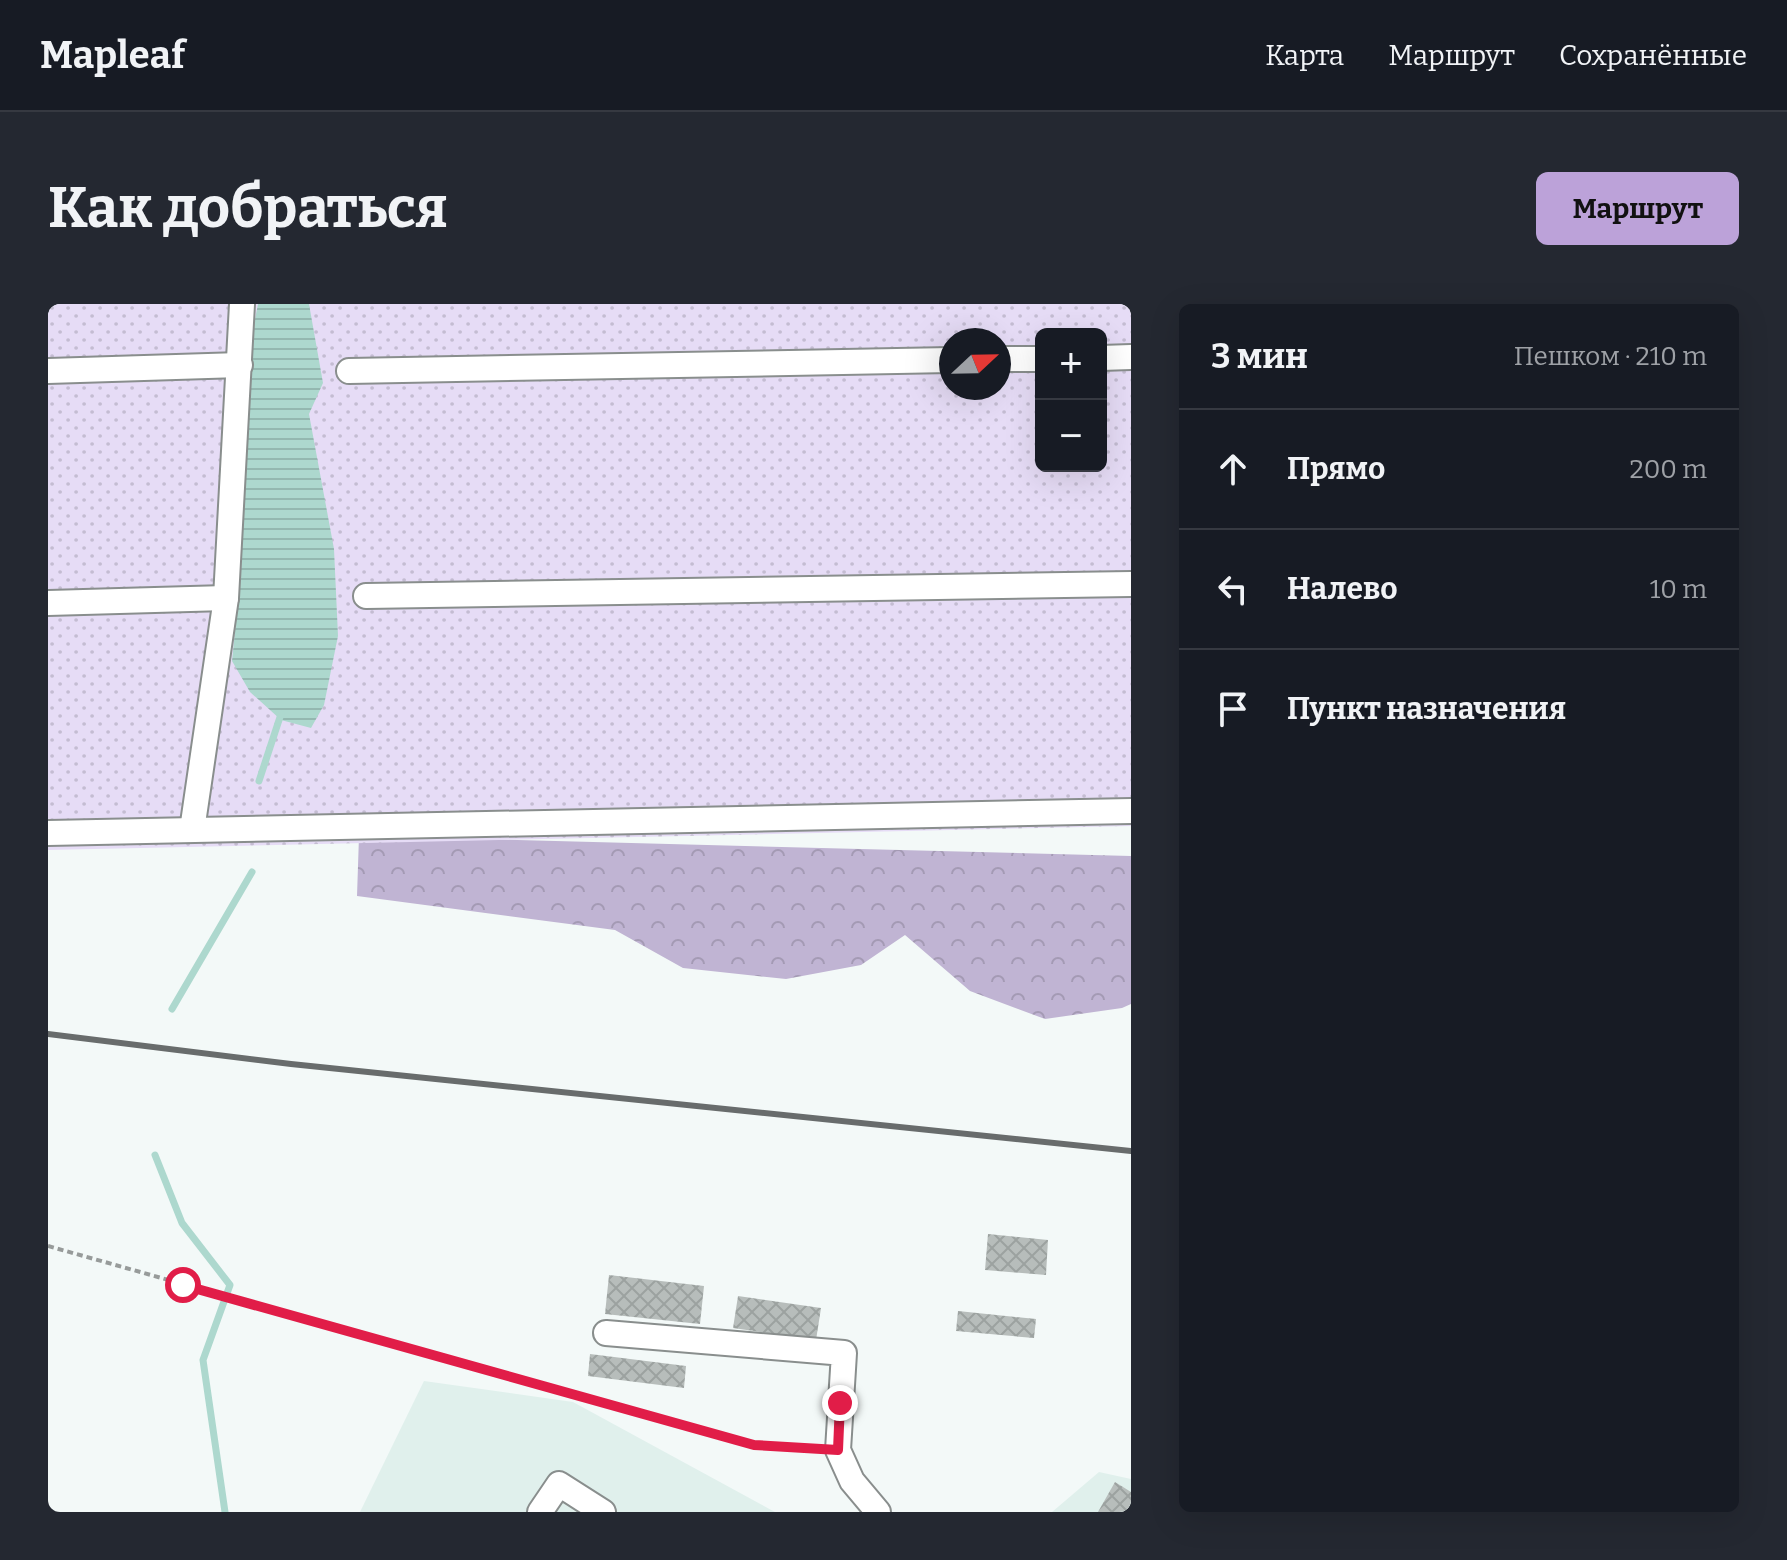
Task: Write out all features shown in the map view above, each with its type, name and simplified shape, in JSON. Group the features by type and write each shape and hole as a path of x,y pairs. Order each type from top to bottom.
{"lane":[{"path":"192,830 226,598 242,304"},
{"path":"1107,358 1131,357"},
{"path":"1011,359 1035,359"},
{"path":"349,371 939,360"},
{"path":"48,371 240,365"},
{"path":"366,596 1131,584"},
{"path":"48,603 226,598"},
{"path":"48,833 1131,811"},
{"path":"606,1333 844,1353 838,1450 852,1481 878,1512"},
{"path":"540,1512 559,1484 603,1512"}],"path":[{"path":"48,1246 754,1445 838,1450"}],"shaded area":[{"path":"48,304 1131,304 1131,826 48,850"},
{"path":"258,304 309,304 323,383 309,414 334,549 338,636 324,705 311,728 281,720 250,692 232,661 241,570 245,441"},
{"path":"424,1381 573,1402 775,1512 360,1512"},
{"path":"1099,1472 1131,1479 1131,1512 1052,1512"}],"green space":[{"path":"359,836 1131,856 1131,1004 1045,1019 970,991 905,935 861,965 786,979 683,968 615,930 357,896"}],"building":[{"path":"988,1234 1048,1240 1046,1275 985,1270"},
{"path":"609,1275 704,1286 700,1324 605,1314"},
{"path":"738,1296 821,1308 816,1340 733,1328"},
{"path":"958,1311 1036,1319 1034,1338 956,1331"},
{"path":"590,1354 686,1366 684,1388 588,1376"},
{"path":"1115,1482 1131,1492 1131,1512 1098,1512"}],"waterway":[{"path":"259,781 281,714"},
{"path":"172,1009 252,872"},
{"path":"155,1155 182,1223 230,1285 203,1360 225,1512"}],"railway":[{"path":"48,1034 291,1064 1131,1151"}],"route":[{"path":"183,1285 754,1445 838,1450 840,1403"}]}
